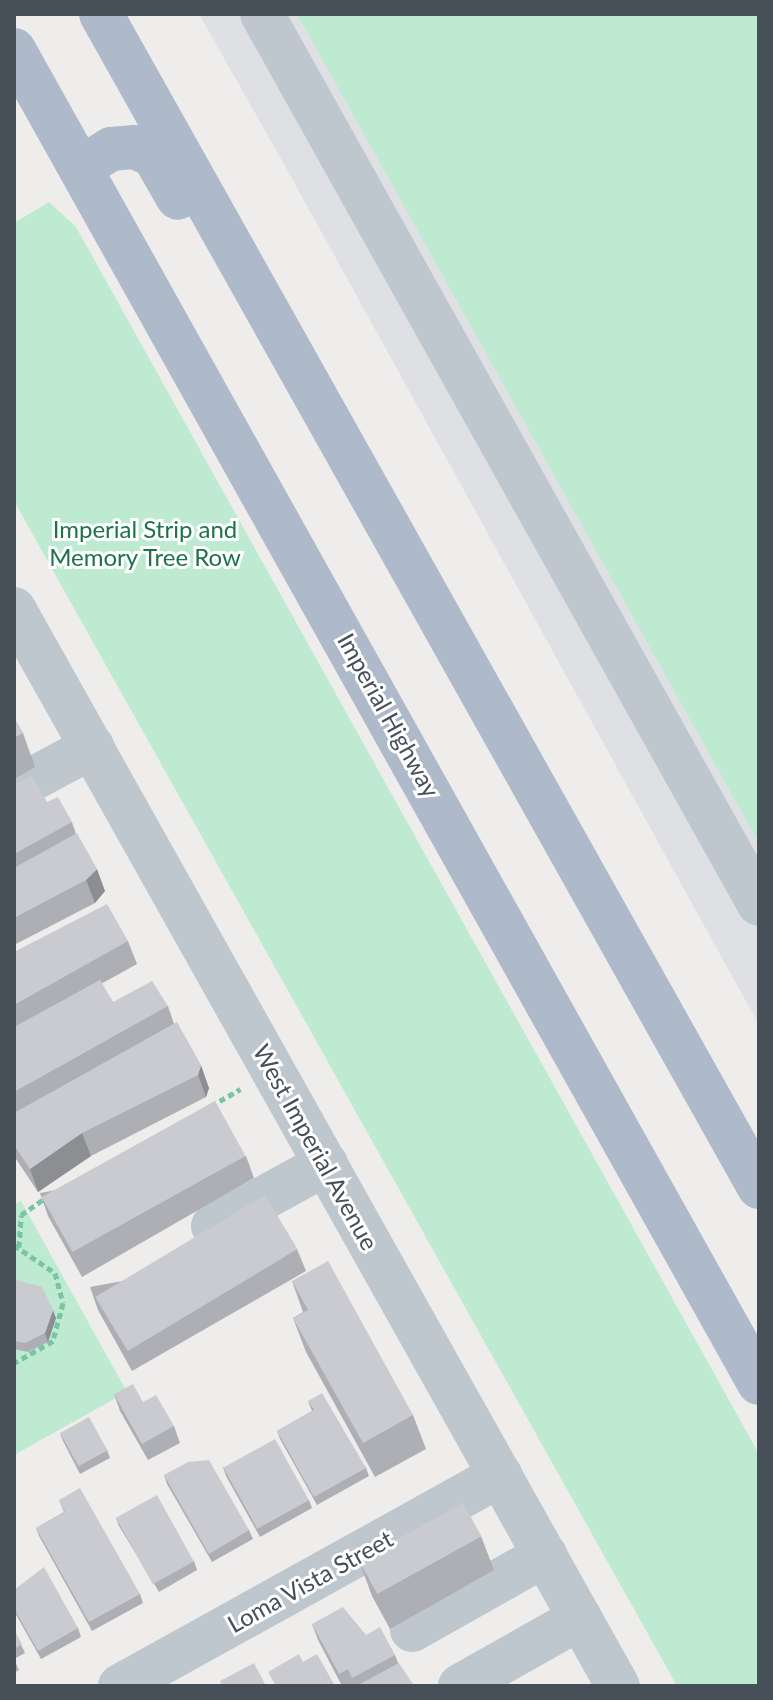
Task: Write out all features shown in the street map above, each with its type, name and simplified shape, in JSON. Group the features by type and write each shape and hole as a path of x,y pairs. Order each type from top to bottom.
{"main road":[{"path":"101,14 759,1187"},
{"name":"Imperial Highway","path":"14,50 83,166 759,1383"},
{"path":"83,166 111,149 135,147 154,156 237,300 272,315"}],"street":[{"path":"262,14 759,904"},
{"name":"West Imperial Avenue","path":"14,609 580,1618 606,1682"},
{"path":"14,789 92,747"},
{"path":"176,1246 326,1164"},
{"name":"Loma Vista Street","path":"120,1686 500,1475"},
{"path":"412,1630 545,1555"},
{"path":"460,1686 580,1618"}],"path":[{"path":"194,1115 221,1100"},
{"path":"14,1363 48,1347 63,1321 55,1273 17,1246 21,1215 58,1191"}],"shaded area":[{"path":"199,14 759,14 759,1025 280,157"}],"green space":[{"path":"297,14 759,14 759,843"},
{"name":"Imperial Strip and Memory Tree Row","path":"49,202 76,227 759,1454 759,1686 677,1686 14,501 14,223"},
{"path":"21,1201 127,1392 14,1455 14,1205"}],"building":[{"path":"14,718 23,733 14,738"},
{"path":"32,776 47,802 58,797 72,822 14,854 14,785"},
{"path":"77,833 97,869 86,880 14,918 14,868"},
{"path":"107,904 128,941 14,1005 14,952"},
{"path":"100,980 113,1002 152,981 168,1006 14,1092 14,1027"},
{"path":"177,1022 201,1065 198,1075 82,1133 30,1169 14,1145 14,1113"},
{"path":"215,1101 246,1156 72,1252 42,1197"},
{"path":"265,1195 297,1249 128,1351 95,1297"},
{"path":"328,1261 413,1415 363,1443 293,1318 308,1310 292,1281"},
{"path":"14,1281 42,1287 53,1310 45,1333 25,1343 14,1341"},
{"path":"133,1384 143,1402 156,1395 174,1426 142,1444 114,1394"},
{"path":"322,1393 366,1468 314,1497 277,1431 314,1410 308,1401"},
{"path":"89,1417 107,1450 79,1466 60,1433"},
{"path":"275,1439 309,1500 257,1529 223,1468"},
{"path":"209,1460 249,1530 209,1554 164,1475 188,1462"},
{"path":"80,1488 140,1594 89,1622 36,1528 65,1512 59,1500"},
{"path":"157,1495 194,1561 153,1584 116,1518"},
{"path":"463,1503 481,1536 377,1594 359,1561"},
{"path":"44,1567 78,1628 38,1651 14,1608 14,1590"},
{"path":"343,1607 366,1635 380,1627 395,1655 352,1678 348,1669 339,1674 312,1624"},
{"path":"14,1630 22,1644 14,1649"},
{"path":"299,1654 303,1662 317,1654 335,1686 276,1686 268,1672"},
{"path":"254,1663 266,1686 223,1686 220,1681"},
{"path":"399,1663 414,1686 358,1685"}]}
